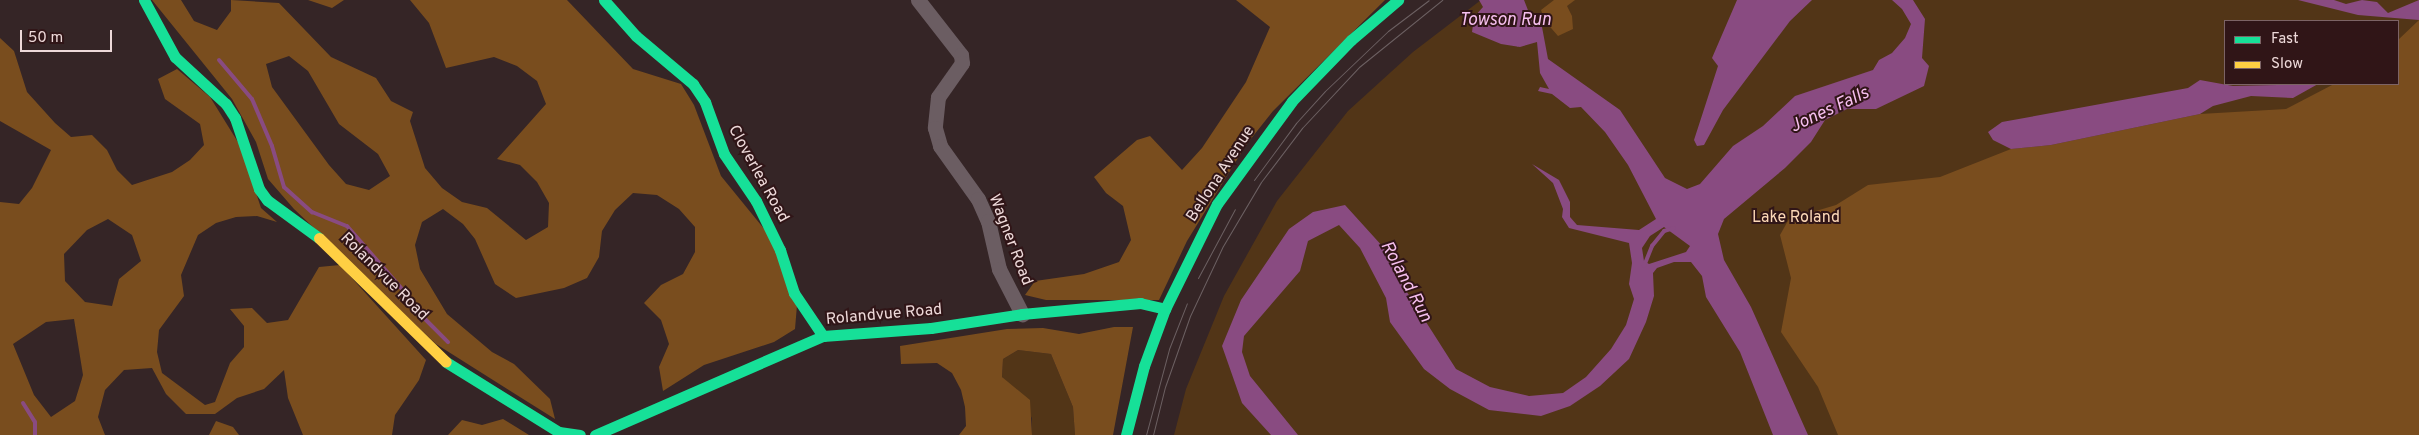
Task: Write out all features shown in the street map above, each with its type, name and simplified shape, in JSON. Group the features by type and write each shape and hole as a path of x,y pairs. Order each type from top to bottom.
{"street":[{"name":"Rolandvue Road","path":"144,0 175,57 226,104 235,118 244,137 259,189 267,200 328,244 442,360 559,432 580,435"},
{"name":"Cloverlea Road","path":"604,0 636,36 693,84 705,102 724,154 756,201 780,250 794,293 823,336"},
{"name":"Wagner Road","path":"918,0 961,55 962,63 938,97 935,128 940,146 978,199 988,221 1000,269 1022,314"},
{"name":"Bellona Avenue","path":"1126,435 1144,366 1165,309 1217,204 1272,126 1351,40 1398,0"},
{"name":"Rolandvue Road","path":"595,435 823,336 931,328 1022,314 1140,303 1165,309"}],"green space":[{"path":"152,0 181,0 194,21 217,30 231,11 231,0 279,3 331,57 376,78 391,101 413,112 410,121 425,168 442,188 462,202 487,208 526,240 548,227 549,203 537,182 520,165 497,159 546,104 537,81 517,66 494,57 446,68 429,23 410,0 567,0 633,69 681,84 694,105 721,176 770,236 797,305 795,329 774,342 704,365 663,391 659,367 669,344 661,320 644,303 661,285 683,274 695,252 695,227 679,209 657,195 633,193 615,210 602,231 599,257 587,278 564,288 516,298 495,284 475,239 463,224 443,209 422,222 415,245 420,269 447,314 492,352 514,364 550,399 555,419 436,344 294,209 268,179 256,142 232,99","holes":["289,56 308,71 339,124 378,154 390,176 369,190 346,184 329,165 272,87 266,64"]},
{"path":"308,0 344,0 332,8"},
{"path":"1236,0 1385,0 1273,111 1246,145 1187,241 1159,300 1046,300 1025,295 1035,281 1084,274 1119,262 1131,240 1123,206 1106,193 1094,177 1137,140 1150,136 1182,170 1202,148 1246,82 1270,27"},
{"name":"Lake Roland","path":"1481,0 2419,0 2419,435 1174,435 1186,389 1224,296 1277,201 1348,111 1413,52"},
{"path":"1554,0 1575,0 1567,6 1572,16 1573,29 1558,36 1545,21 1541,10"},
{"path":"2419,20 2419,435 1838,435 1818,387 1781,332 1791,278 1780,235 1789,219 1836,205 1868,185 1940,177 2011,149 2051,145 2200,114 2286,109 2332,85 2399,85 2399,39"},
{"path":"0,38 14,51 27,92 55,123 71,137 92,135 107,150 117,170 132,185 172,172 190,160 204,145 200,124 165,99 158,79 177,69 210,97 241,147 261,208 277,222 257,216 236,217 216,223 198,235 181,275 184,296 159,330 157,352 162,373 205,405 215,402 230,363 244,347 244,326 230,309 252,308 267,323 288,320 319,267 340,265 426,360 419,380 395,415 392,435 303,435 288,398 284,370 264,389 237,398 215,414 186,414 166,394 152,368 124,370 105,390 98,417 105,435 0,435 0,202 19,204 32,188 51,150 0,121","holes":["108,219 132,235 141,261 119,279 112,306 85,302 65,281 64,254 87,230","74,319 83,375 75,401 51,417 34,395 13,344 46,322"]},
{"path":"1114,327 1133,327 1113,435 1075,435 1073,407 1051,354 1018,350 1003,359 1002,377 1030,400 1032,435 959,435 966,426 965,407 961,390 952,373 937,363 901,364 900,346 1007,329 1043,328 1079,334"},
{"path":"1018,350 1051,354 1073,407 1075,435 1032,435 1032,418 1002,377 1003,359"},
{"path":"503,419 529,435 448,435 462,420 482,425"},
{"path":"216,421 233,427 239,435 209,435"}],"water":[{"path":"1479,0 1524,0 1533,23 1542,27 1548,59 1620,110 1665,178 1687,189 1700,184 1733,146 1763,126 1795,96 1873,70 1879,60 1892,53 1905,38 1911,24 1902,9 1892,0 1913,0 1925,19 1922,58 1929,66 1924,86 1876,109 1847,109 1825,120 1811,142 1785,168 1724,219 1718,234 1724,260 1751,307 1808,435 1773,435 1740,352 1706,297 1702,276 1691,262 1674,262 1657,268 1653,273 1654,296 1646,322 1629,359 1600,386 1570,406 1541,416 1489,410 1450,389 1424,369 1390,322 1386,298 1360,248 1339,225 1308,241 1300,271 1244,336 1242,352 1250,376 1298,435 1271,435 1242,403 1222,346 1241,300 1289,229 1313,212 1345,205 1384,248 1405,289 1456,369 1490,387 1529,396 1563,393 1586,377 1611,349 1626,325 1634,299 1629,284 1632,263 1629,243 1569,228 1562,217 1563,209 1553,183 1532,164 1559,180 1570,202 1570,217 1577,225 1639,230 1656,219 1628,165 1605,132 1581,107 1570,108 1552,94 1538,91 1540,87 1549,89 1540,73 1537,42 1520,47 1501,44 1472,32 1474,17 1483,7","holes":["1664,227 1690,246 1686,252 1649,264 1644,261 1642,248 1650,236"]},
{"path":"1737,0 1812,0 1790,21 1723,110 1704,145 1697,146 1694,140 1718,66 1712,58"},
{"path":"2298,0 2334,0 2346,4 2362,0 2377,2 2388,13 2419,0 2419,20 2358,15"},
{"path":"2200,80 2233,86 2316,85 2293,98 2251,96 2213,106 2200,114 2051,145 2011,149 1993,140 1988,132 2002,122 2188,88"}],"waterway":[{"path":"219,60 252,99 272,146 284,187 312,212 347,226 408,296 424,318 448,342"},
{"name":"Roland Run","path":"1644,266 1652,246 1664,231 1674,228"},
{"path":"23,403 35,422 35,435"}],"tram line":[{"path":"1254,180 1296,123 1325,91 1388,31 1429,0"},
{"path":"1153,435 1165,387 1190,316 1223,246 1261,182 1302,128 1359,67 1442,0"},
{"path":"1198,278 1235,209"},
{"path":"1146,435 1169,349 1187,303"}],"traffic: fast":[{"path":"144,0 175,57 226,104 235,118 259,189 267,200 319,238"},
{"path":"604,0 636,36 693,84 705,102 724,154 756,201 780,250 794,293 823,336"},
{"path":"1126,435 1144,366 1165,309 1217,204 1292,101 1351,40 1398,0"},
{"path":"595,435 823,336 931,328 1022,314 1140,303 1165,309"},
{"path":"446,362 559,432 580,435"}],"traffic: slow":[{"path":"319,238 446,362"}],"water label":[{"name":"Towson Run","path":"1505,21"},
{"name":"Jones Falls","path":"1830,111"}]}
